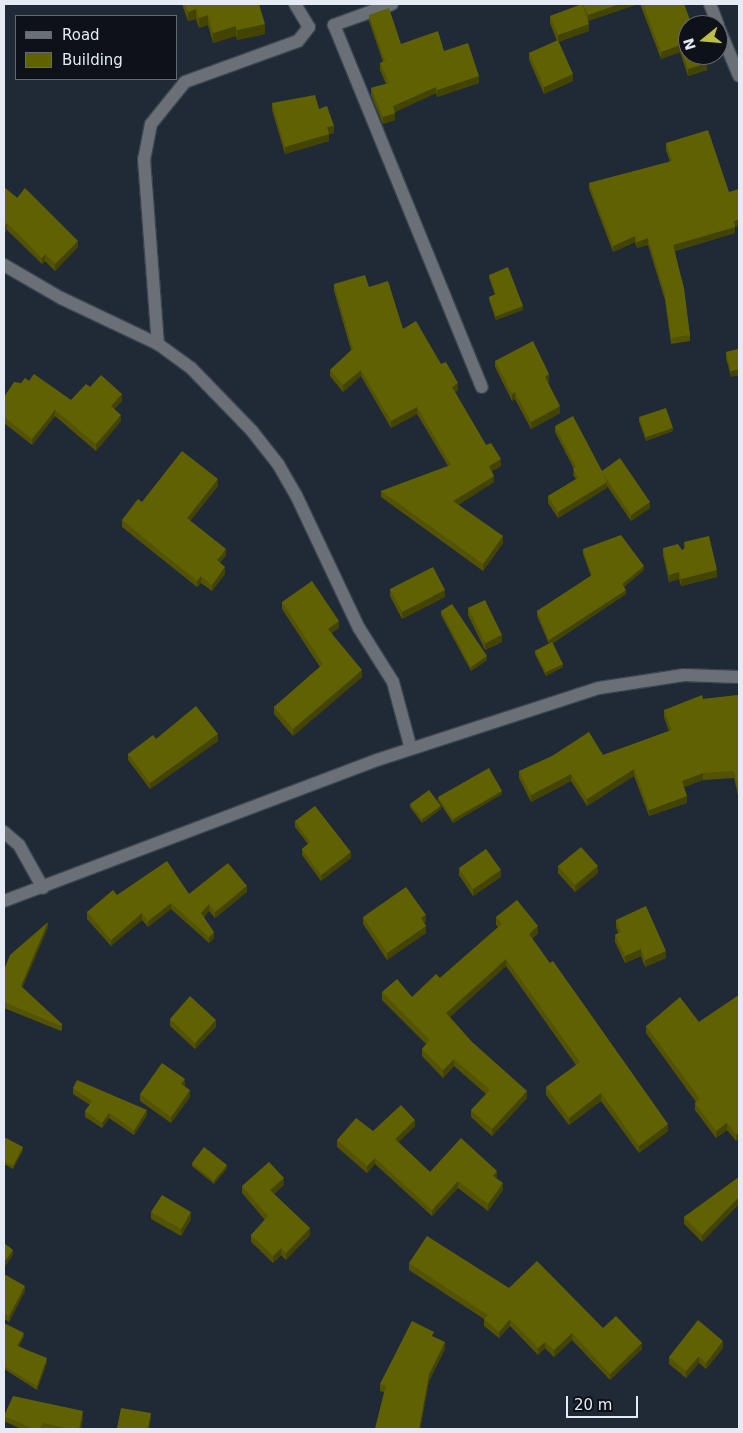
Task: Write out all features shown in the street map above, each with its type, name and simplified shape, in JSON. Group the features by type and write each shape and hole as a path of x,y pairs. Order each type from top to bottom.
{"street":[{"path":"158,344 144,159 151,124 185,82 298,41 308,28 295,4"},
{"path":"392,4 334,25 482,386"},
{"path":"728,49 739,76"},
{"path":"4,265 61,298 158,344 191,368 252,431 278,464 296,495 359,628 393,682 412,749"},
{"path":"4,901 412,749 599,688 684,675 739,677"},
{"path":"4,832 19,846 42,888"}],"building":[{"path":"185,4 259,4 265,24 237,30 236,26 213,33 208,15 199,18 196,9 188,12"},
{"path":"582,4 589,24 558,35 550,16"},
{"path":"583,4 619,4 588,15"},
{"path":"643,4 684,4 688,15 678,15 678,46 661,52"},
{"path":"389,8 401,44 438,31 444,51 468,43 479,76 437,90 436,87 393,106 395,113 383,117 371,88 389,83 380,63 385,61 369,15"},
{"path":"558,40 573,74 544,87 529,53"},
{"path":"687,65 701,65 688,69"},
{"path":"315,95 319,109 327,106 334,126 327,127 329,134 285,147 272,103"},
{"path":"708,130 729,192 739,189 739,220 734,221 735,227 673,245 684,288 690,335 671,338 665,294 648,238 637,242 635,236 613,246 589,183 672,161 666,143"},
{"path":"4,187 17,198 25,188 78,241 55,264 45,254 42,258 7,223 4,226"},
{"path":"508,267 523,306 496,316 489,297 496,294 489,275"},
{"path":"365,275 369,287 388,281 403,329 416,321 441,364 446,362 458,383 452,387 486,445 491,443 501,459 489,466 494,476 453,501 503,536 483,564 381,491 451,465 417,407 391,421 361,370 343,385 330,370 353,349 334,284"},
{"path":"533,341 549,374 545,377 560,406 531,422 515,392 512,394 495,361"},
{"path":"739,349 739,369 731,371 726,352"},
{"path":"34,374 71,400 86,384 90,387 101,375 122,394 111,406 121,415 96,444 55,410 32,439 4,417 4,397 14,382 21,383 25,378 29,381"},
{"path":"666,408 673,428 646,437 639,417"},
{"path":"573,416 602,471 620,458 650,502 631,515 602,472 607,482 558,512 548,496 578,478 573,469 576,467 555,426"},
{"path":"182,451 218,479 187,518 226,549 217,560 225,567 212,585 201,576 197,581 122,520 138,499 142,502"},
{"path":"621,535 644,566 622,584 626,590 549,640 537,611 592,575 583,549"},
{"path":"709,536 717,570 681,579 679,572 669,575 663,548 678,544 682,550 686,548 684,542"},
{"path":"433,567 445,590 402,612 390,589"},
{"path":"312,581 339,621 328,629 362,670 293,729 274,707 323,664 282,602"},
{"path":"485,600 502,635 485,643 468,608"},
{"path":"452,604 487,656 471,667 441,611"},
{"path":"552,642 563,664 546,672 535,651"},
{"path":"702,695 703,699 739,695 739,793 734,771 703,773 682,781 687,796 649,810 634,769 587,799 571,774 531,795 519,771 552,756 589,732 603,755 672,730 664,710"},
{"path":"196,706 218,734 150,783 128,754 153,735 156,739"},
{"path":"489,768 502,791 453,819 438,797"},
{"path":"429,790 441,806 422,819 410,804"},
{"path":"315,806 351,852 321,875 302,849 310,842 295,821"},
{"path":"581,847 598,866 575,885 558,866"},
{"path":"486,849 501,870 473,889 459,868"},
{"path":"167,861 189,894 228,863 247,886 215,912 209,904 201,913 214,932 209,937 171,903 148,921 142,913 111,940 87,912 113,890 117,895"},
{"path":"406,887 426,915 421,918 426,926 387,953 363,917"},
{"path":"517,900 538,926 529,934 550,963 553,961 668,1124 639,1146 601,1093 569,1118 546,1087 580,1062 506,959 446,1013 471,1041 527,1091 492,1129 471,1110 490,1090 454,1059 443,1070 422,1049 430,1040 382,992 397,979 412,997 436,974 440,978 502,924 496,917"},
{"path":"646,906 666,951 645,960 641,949 625,956 615,935 621,932 616,920"},
{"path":"48,922 21,986 62,1024 61,1026 4,1002 4,970 10,955"},
{"path":"739,995 739,1132 736,1135 727,1123 716,1131 695,1103 700,1099 646,1026 680,997 699,1022"},
{"path":"190,996 216,1020 195,1043 170,1019"},
{"path":"162,1063 185,1079 181,1084 190,1090 171,1117 140,1094"},
{"path":"77,1080 147,1110 134,1130 109,1113 102,1123 85,1111 92,1101 73,1088"},
{"path":"401,1105 415,1120 395,1139 430,1172 461,1138 497,1171 493,1176 503,1183 488,1204 458,1181 432,1210 375,1158 367,1166 337,1140 356,1118 373,1131"},
{"path":"4,1137 23,1147 13,1166 4,1161"},
{"path":"204,1147 227,1165 214,1181 192,1163"},
{"path":"269,1162 284,1178 270,1190 310,1228 286,1253 281,1248 273,1256 251,1235 268,1216 242,1186"},
{"path":"739,1177 739,1197 702,1235 684,1217"},
{"path":"162,1195 191,1212 181,1229 151,1212"},
{"path":"427,1236 509,1288 537,1261 603,1328 616,1316 642,1343 610,1374 572,1333 554,1350 545,1342 538,1348 510,1319 499,1332 484,1319 488,1315 409,1263"},
{"path":"4,1243 13,1250 4,1263"},
{"path":"4,1274 25,1286 9,1316 4,1314"},
{"path":"698,1320 723,1341 706,1363 699,1356 686,1371 669,1357"},
{"path":"412,1321 434,1332 432,1336 445,1342 429,1374 419,1429 375,1429 386,1386 380,1384"},
{"path":"4,1323 24,1333 17,1346 47,1358 37,1386 4,1366"},
{"path":"13,1396 83,1411 79,1429 43,1423 40,1429 33,1429 4,1416"},
{"path":"121,1408 151,1413 148,1429 112,1429 117,1428"}]}
